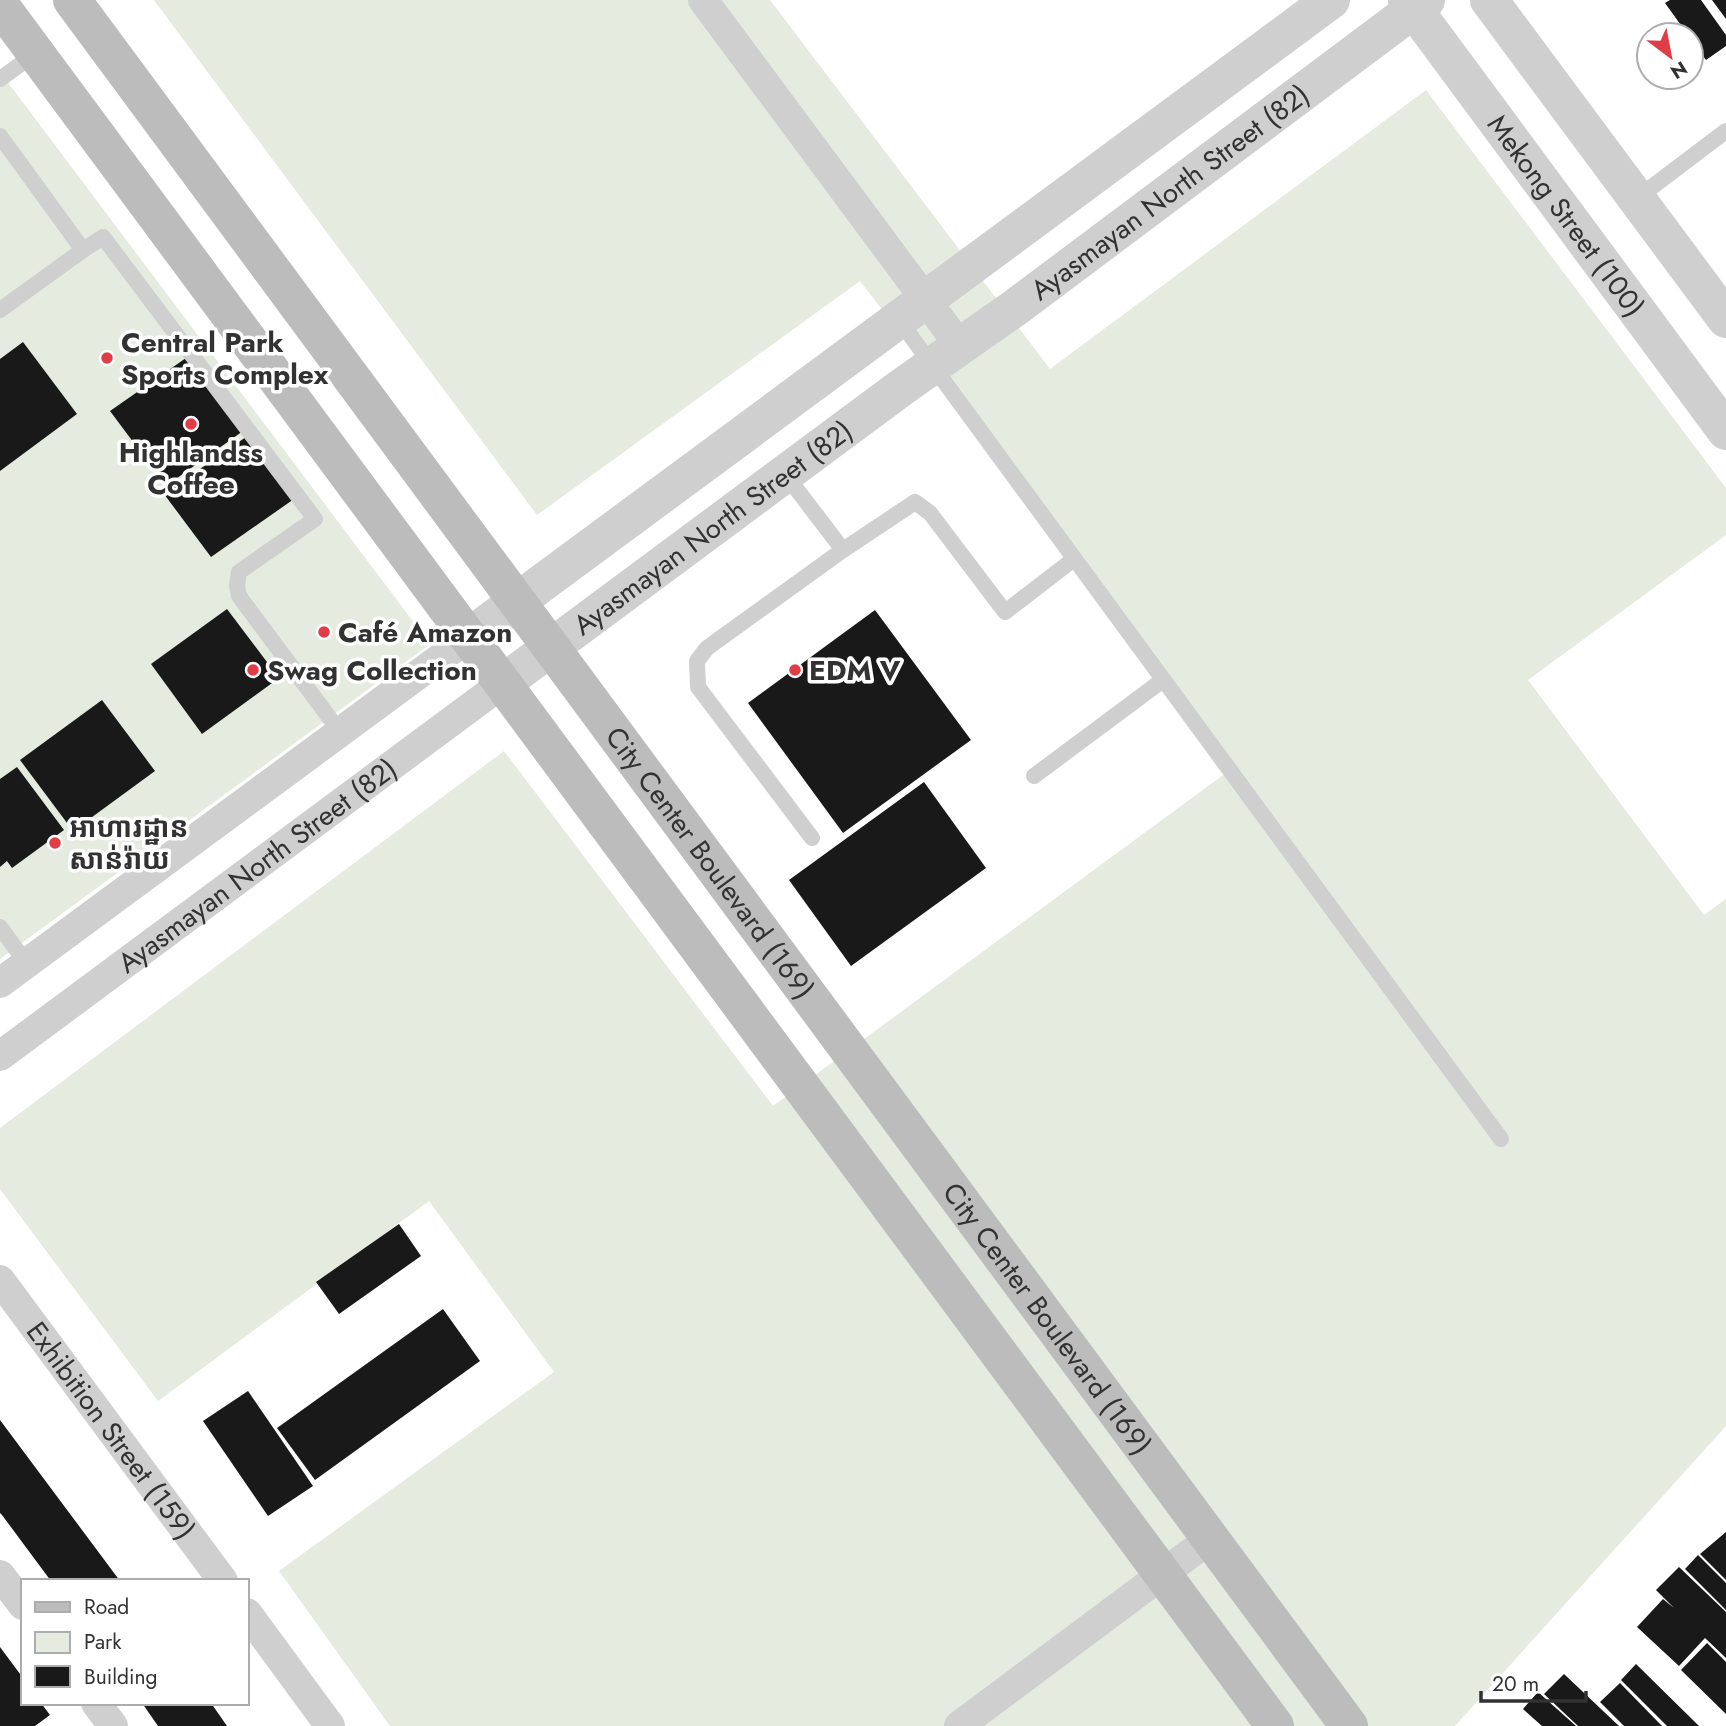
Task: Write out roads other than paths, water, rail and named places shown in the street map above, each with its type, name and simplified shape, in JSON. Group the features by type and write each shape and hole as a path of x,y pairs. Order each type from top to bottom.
{"main road":[{"name":"City Center Boulevard (169)","path":"72,0 1349,1726"},
{"name":"City Center Boulevard (169)","path":"0,5 1275,1726"}],"street":[{"path":"703,0 912,310 946,356"},
{"name":"Ayasmayan North Street (82)","path":"0,983 1331,0"},
{"path":"1489,0 1726,319"},
{"name":"Ayasmayan North Street (82)","path":"0,1056 785,474 1016,307 1416,3"},
{"name":"Mekong Street (100)","path":"1416,3 1726,431"},
{"name":"Exhibition Street (159)","path":"0,1280 222,1579"},
{"path":"959,1726 1210,1538"},
{"path":"0,1575 21,1602"},
{"path":"248,1614 330,1726"},
{"path":"97,1705 113,1726"}],"lane":[{"path":"0,79 36,53"},
{"path":"1636,199 1726,131"},
{"path":"0,136 83,250"},
{"path":"3,303 103,237 314,519 239,572 237,586 239,596 340,732"},
{"path":"946,356 1074,559 1501,1139"},
{"path":"785,474 843,550"},
{"path":"812,838 698,687 697,661 707,648 915,502 930,513 1005,612 1074,559"},
{"path":"1034,776 1163,680"},
{"path":"0,927 27,964"}],"place":[{"name":"Central Park Sports Complex","path":"107,358"},
{"name":"Highlandss Coffee","path":"191,424"},
{"name":"Café Amazon","path":"324,632"},
{"name":"Swag Collection","path":"253,670"},
{"name":"EDM V","path":"795,670"},
{"name":"អាហារដ្ឋាន សាន់រ៉ាយ","path":"55,843"}]}
